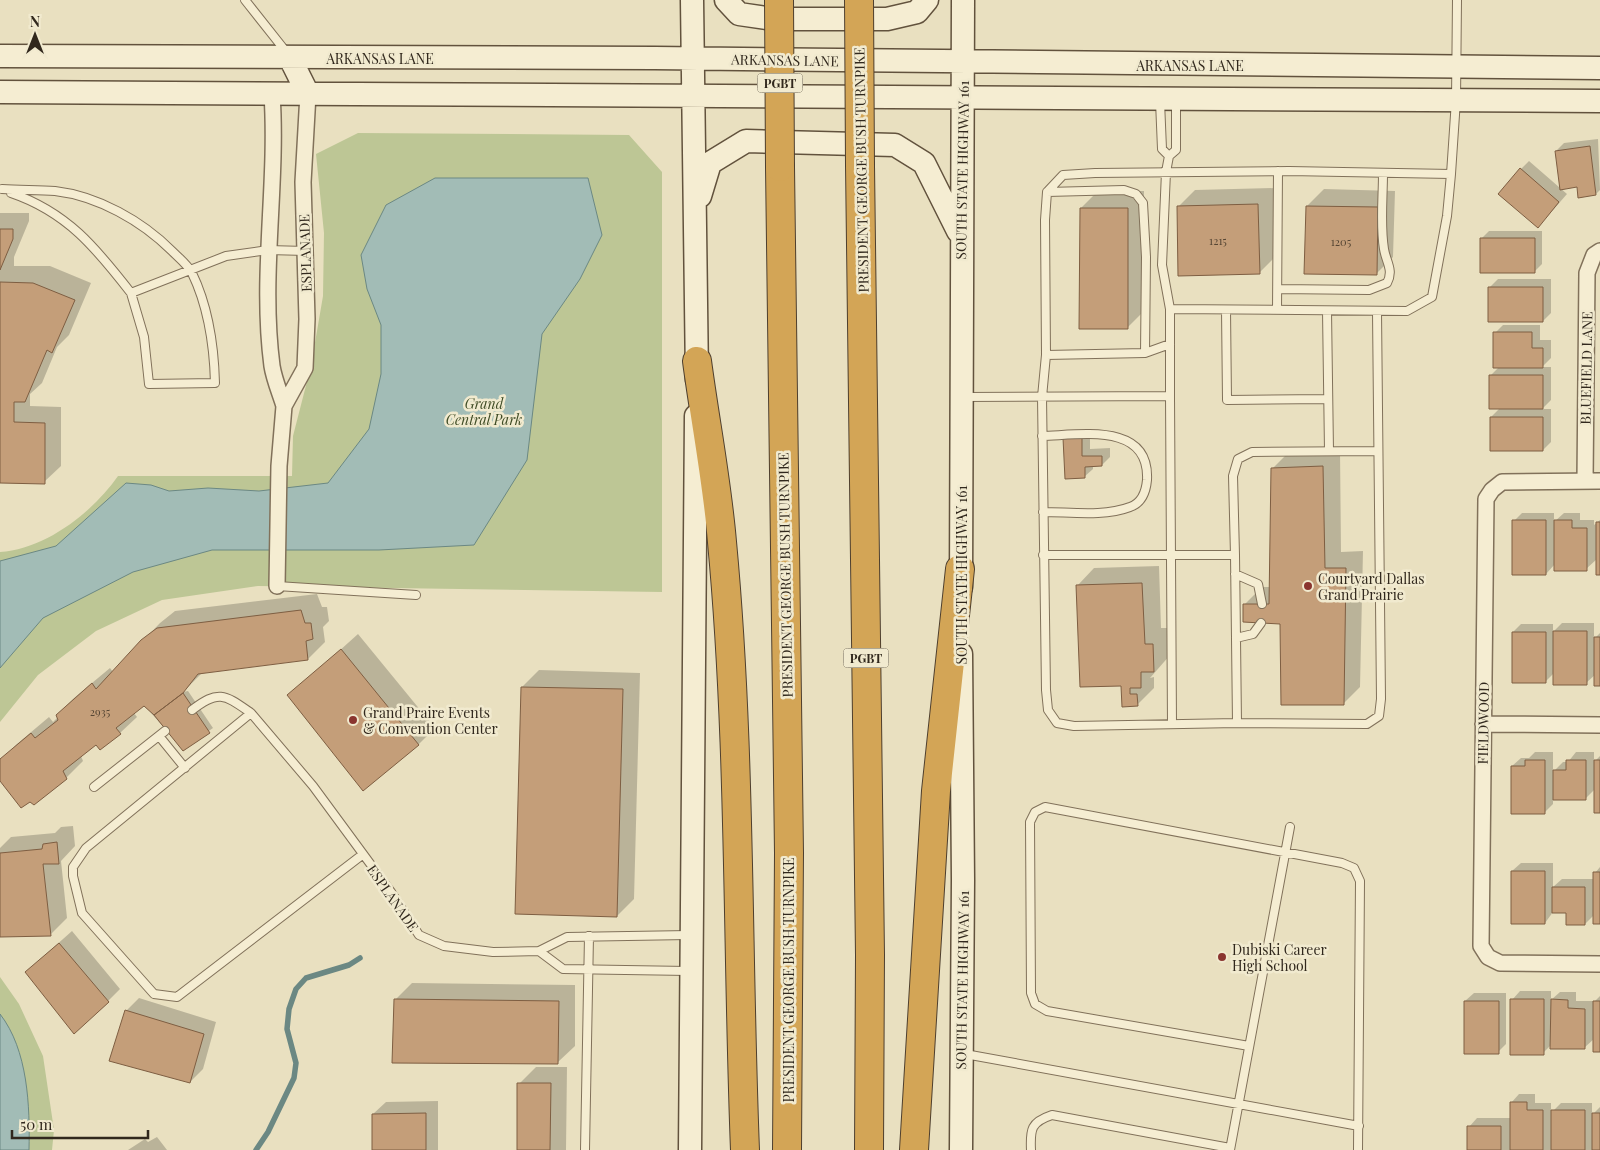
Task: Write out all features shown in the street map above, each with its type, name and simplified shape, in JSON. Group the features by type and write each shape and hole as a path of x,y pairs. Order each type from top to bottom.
{"highway":[{"name":"PRESIDENT GEORGE BUSH TURNPIKE","path":"779,0 789,852 787,1150"},
{"name":"PRESIDENT GEORGE BUSH TURNPIKE","path":"859,0 869,926 869,1150"},
{"path":"697,361 722,541 730,659 736,770 739,994 745,1150"},
{"path":"914,1150 936,791 960,568"}],"main road":[{"path":"690,1150 697,361 692,0"},
{"path":"726,0 738,14 774,19 887,19 917,12 927,0"},
{"name":"SOUTH STATE HIGHWAY 161","path":"961,1150 963,880 960,568 963,0"},
{"name":"ARKANSAS LANE","path":"0,56 692,59 1600,68"},
{"path":"272,94 290,58"},
{"path":"290,58 308,94"},
{"path":"0,92 1600,101"},
{"path":"694,214 710,163 746,141 895,145 924,163 961,239"}],"street":[{"name":"ESPLANADE","path":"272,94 274,158 268,250 268,309 272,368 284,406 279,466 277,586"},
{"name":"ESPLANADE","path":"284,406 305,368 307,319 303,182 308,94"},
{"name":"BLUEFIELD LANE","path":"1585,481 1587,273 1597,253"},
{"path":"1585,481 1600,481"},
{"name":"FIELDWOOD","path":"1585,481 1502,482 1492,490 1486,499 1481,946 1488,957 1500,963 1600,964"},
{"path":"1483,724 1600,725"}],"lane":[{"path":"245,0 290,58"},
{"path":"1170,310 1407,311 1432,297 1448,216 1456,100 1457,0"},
{"path":"1168,98 1162,149 1169,156"},
{"path":"1168,98 1176,150 1169,156 1166,172 1162,265 1170,310 1172,724"},
{"path":"1376,312 1381,699 1378,716 1367,724 1237,723 1074,726 1057,723 1048,710 1046,690 1043,555 1042,397 1046,355 1045,220 1047,192 1063,175 1278,171 1451,174"},
{"path":"1277,310 1278,171"},
{"path":"1278,289 1369,290 1388,283 1391,270 1384,251 1383,173"},
{"path":"1,189 57,192 91,200 126,216 159,239 192,271 208,316 214,352 215,384 149,384 144,337 131,293 98,251 54,212 32,200 1,189"},
{"path":"1047,192 1124,190 1136,194 1143,203 1146,257 1144,353"},
{"path":"131,293 192,271 226,256 268,250 306,250"},
{"path":"1226,310 1227,400 1328,400"},
{"path":"1327,311 1329,451"},
{"path":"1046,355 1144,353 1170,344"},
{"path":"961,397 1170,396"},
{"path":"1042,436 1090,435 1124,438 1141,450 1146,464 1147,480 1144,494 1138,503 1130,508 1100,512 1043,512"},
{"path":"1237,723 1232,476 1238,459 1252,452 1378,452"},
{"path":"1043,555 1234,555"},
{"path":"1235,574 1258,584 1262,604"},
{"path":"277,586 416,595"},
{"path":"1236,638 1253,634 1261,623"},
{"name":"ESPLANADE","path":"192,710 208,698 227,696 251,713 313,786 391,892 419,935 444,946 493,952 539,951"},
{"path":"251,713 86,848 73,867 75,892 82,913 154,994 177,997 362,855"},
{"path":"94,787 162,734 184,768"},
{"path":"1249,1046 1047,1011 1035,1004 1031,993 1030,822 1035,812 1045,807 1342,863 1354,868 1360,881 1358,1150"},
{"path":"1031,1150 1030,1133 1038,1120 1052,1115 1230,1149 1290,827"},
{"path":"692,935 567,937 539,951 563,969 692,971"},
{"path":"585,1150 589,936"},
{"path":"961,1053 1238,1106 1359,1126"}],"green space":[{"name":"Grand Central Park","path":"358,133 629,135 662,172 662,592 258,586 162,600 96,631 38,675 0,722 0,552 34,544 67,526 95,503 118,476 292,476 293,436 311,366 323,296 324,233 316,154"},
{"path":"0,977 19,1004 43,1056 54,1130 52,1150 0,1150"}],"water":[{"path":"435,178 588,178 602,235 580,279 542,334 527,460 474,545 379,550 212,550 133,572 43,618 0,668 0,561 56,546 126,483 151,485 169,491 208,488 259,491 328,483 369,429 381,374 381,325 367,289 361,255 386,205"},
{"path":"0,1014 9,1028 22,1061 28,1097 29,1150 0,1150"}],"building":[{"path":"1590,146 1596,195 1578,198 1577,187 1560,190 1555,151"},
{"path":"1520,168 1559,202 1538,228 1498,194"},
{"path":"1258,204 1260,274 1178,276 1177,206"},
{"path":"1306,206 1378,207 1377,275 1304,274"},
{"path":"1080,208 1128,208 1128,329 1079,329"},
{"path":"0,229 13,229 13,239 0,270"},
{"path":"1480,238 1535,238 1535,273 1480,273"},
{"path":"0,282 33,283 75,300 52,353 47,350 25,402 14,402 14,422 45,423 45,484 0,483"},
{"path":"1488,287 1543,287 1543,322 1488,322"},
{"path":"1493,332 1532,332 1532,348 1543,348 1543,368 1493,368"},
{"path":"1489,375 1543,375 1543,409 1489,409"},
{"path":"1490,417 1543,417 1543,451 1490,451"},
{"path":"1082,437 1082,456 1102,456 1102,466 1085,467 1085,478 1065,479 1063,438"},
{"name":"Courtyard Dallas Grand Prairie","path":"1323,466 1325,568 1346,568 1344,705 1281,705 1280,624 1243,622 1243,604 1269,604 1271,468"},
{"path":"1512,520 1546,520 1546,575 1512,575"},
{"path":"1554,520 1572,520 1572,528 1587,528 1587,571 1554,571"},
{"path":"1596,522 1600,522 1600,575 1596,575"},
{"path":"1142,583 1145,644 1153,644 1154,672 1141,672 1141,688 1130,688 1130,694 1137,694 1138,706 1122,707 1121,686 1080,687 1076,585"},
{"path":"301,610 305,623 311,623 313,639 306,641 308,660 198,674 183,693 154,715 144,706 116,728 121,734 100,750 96,745 63,771 67,779 34,805 30,802 21,808 0,781 0,759 31,733 35,738 58,720 56,715 92,683 96,689 141,640 157,628"},
{"path":"1553,631 1587,631 1587,685 1553,685"},
{"path":"1512,632 1546,632 1546,683 1512,683"},
{"path":"1594,637 1600,637 1600,686 1594,686"},
{"name":"Grand Praire Events & Convention Center","path":"341,649 419,745 363,791 287,695"},
{"path":"521,687 623,689 617,917 515,914"},
{"path":"183,693 210,733 183,751 154,715"},
{"path":"1525,760 1545,760 1545,814 1511,814 1511,766 1525,766"},
{"path":"1566,760 1586,760 1586,800 1553,800 1553,770 1566,770"},
{"path":"1594,760 1600,760 1600,813 1594,813"},
{"path":"57,842 59,864 43,864 51,936 0,937 0,853 42,849 43,844"},
{"path":"1511,871 1545,871 1545,924 1511,924"},
{"path":"1593,872 1600,872 1600,924 1593,924"},
{"path":"1552,887 1585,887 1585,925 1566,925 1566,913 1552,913"},
{"path":"59,943 109,1002 74,1034 25,972"},
{"path":"394,999 559,1001 558,1064 392,1063"},
{"path":"1510,999 1544,999 1544,1055 1510,1055"},
{"path":"1551,999 1568,1000 1568,1008 1585,1009 1585,1049 1550,1049"},
{"path":"1464,1001 1499,1001 1499,1054 1464,1054"},
{"path":"1593,1001 1600,1001 1600,1052 1593,1052"},
{"path":"125,1010 204,1034 190,1083 109,1061"},
{"path":"517,1083 551,1083 550,1150 517,1150"},
{"path":"1510,1102 1527,1102 1527,1110 1543,1110 1543,1150 1510,1150"},
{"path":"1551,1110 1585,1110 1585,1150 1551,1150"},
{"path":"426,1113 426,1150 372,1150 372,1114"},
{"path":"1592,1113 1600,1113 1600,1150 1592,1150"},
{"path":"1467,1126 1501,1126 1501,1150 1467,1150"}],"waterway":[{"path":"256,1150 268,1132 294,1078 296,1063 287,1029 289,1009 296,989 306,978 349,965 360,958"}],"place":[{"name":"Courtyard Dallas Grand Prairie","path":"1308,586"},
{"name":"Grand Praire Events & Convention Center","path":"353,720"},
{"name":"Dubiski Career High School","path":"1222,957"}]}
